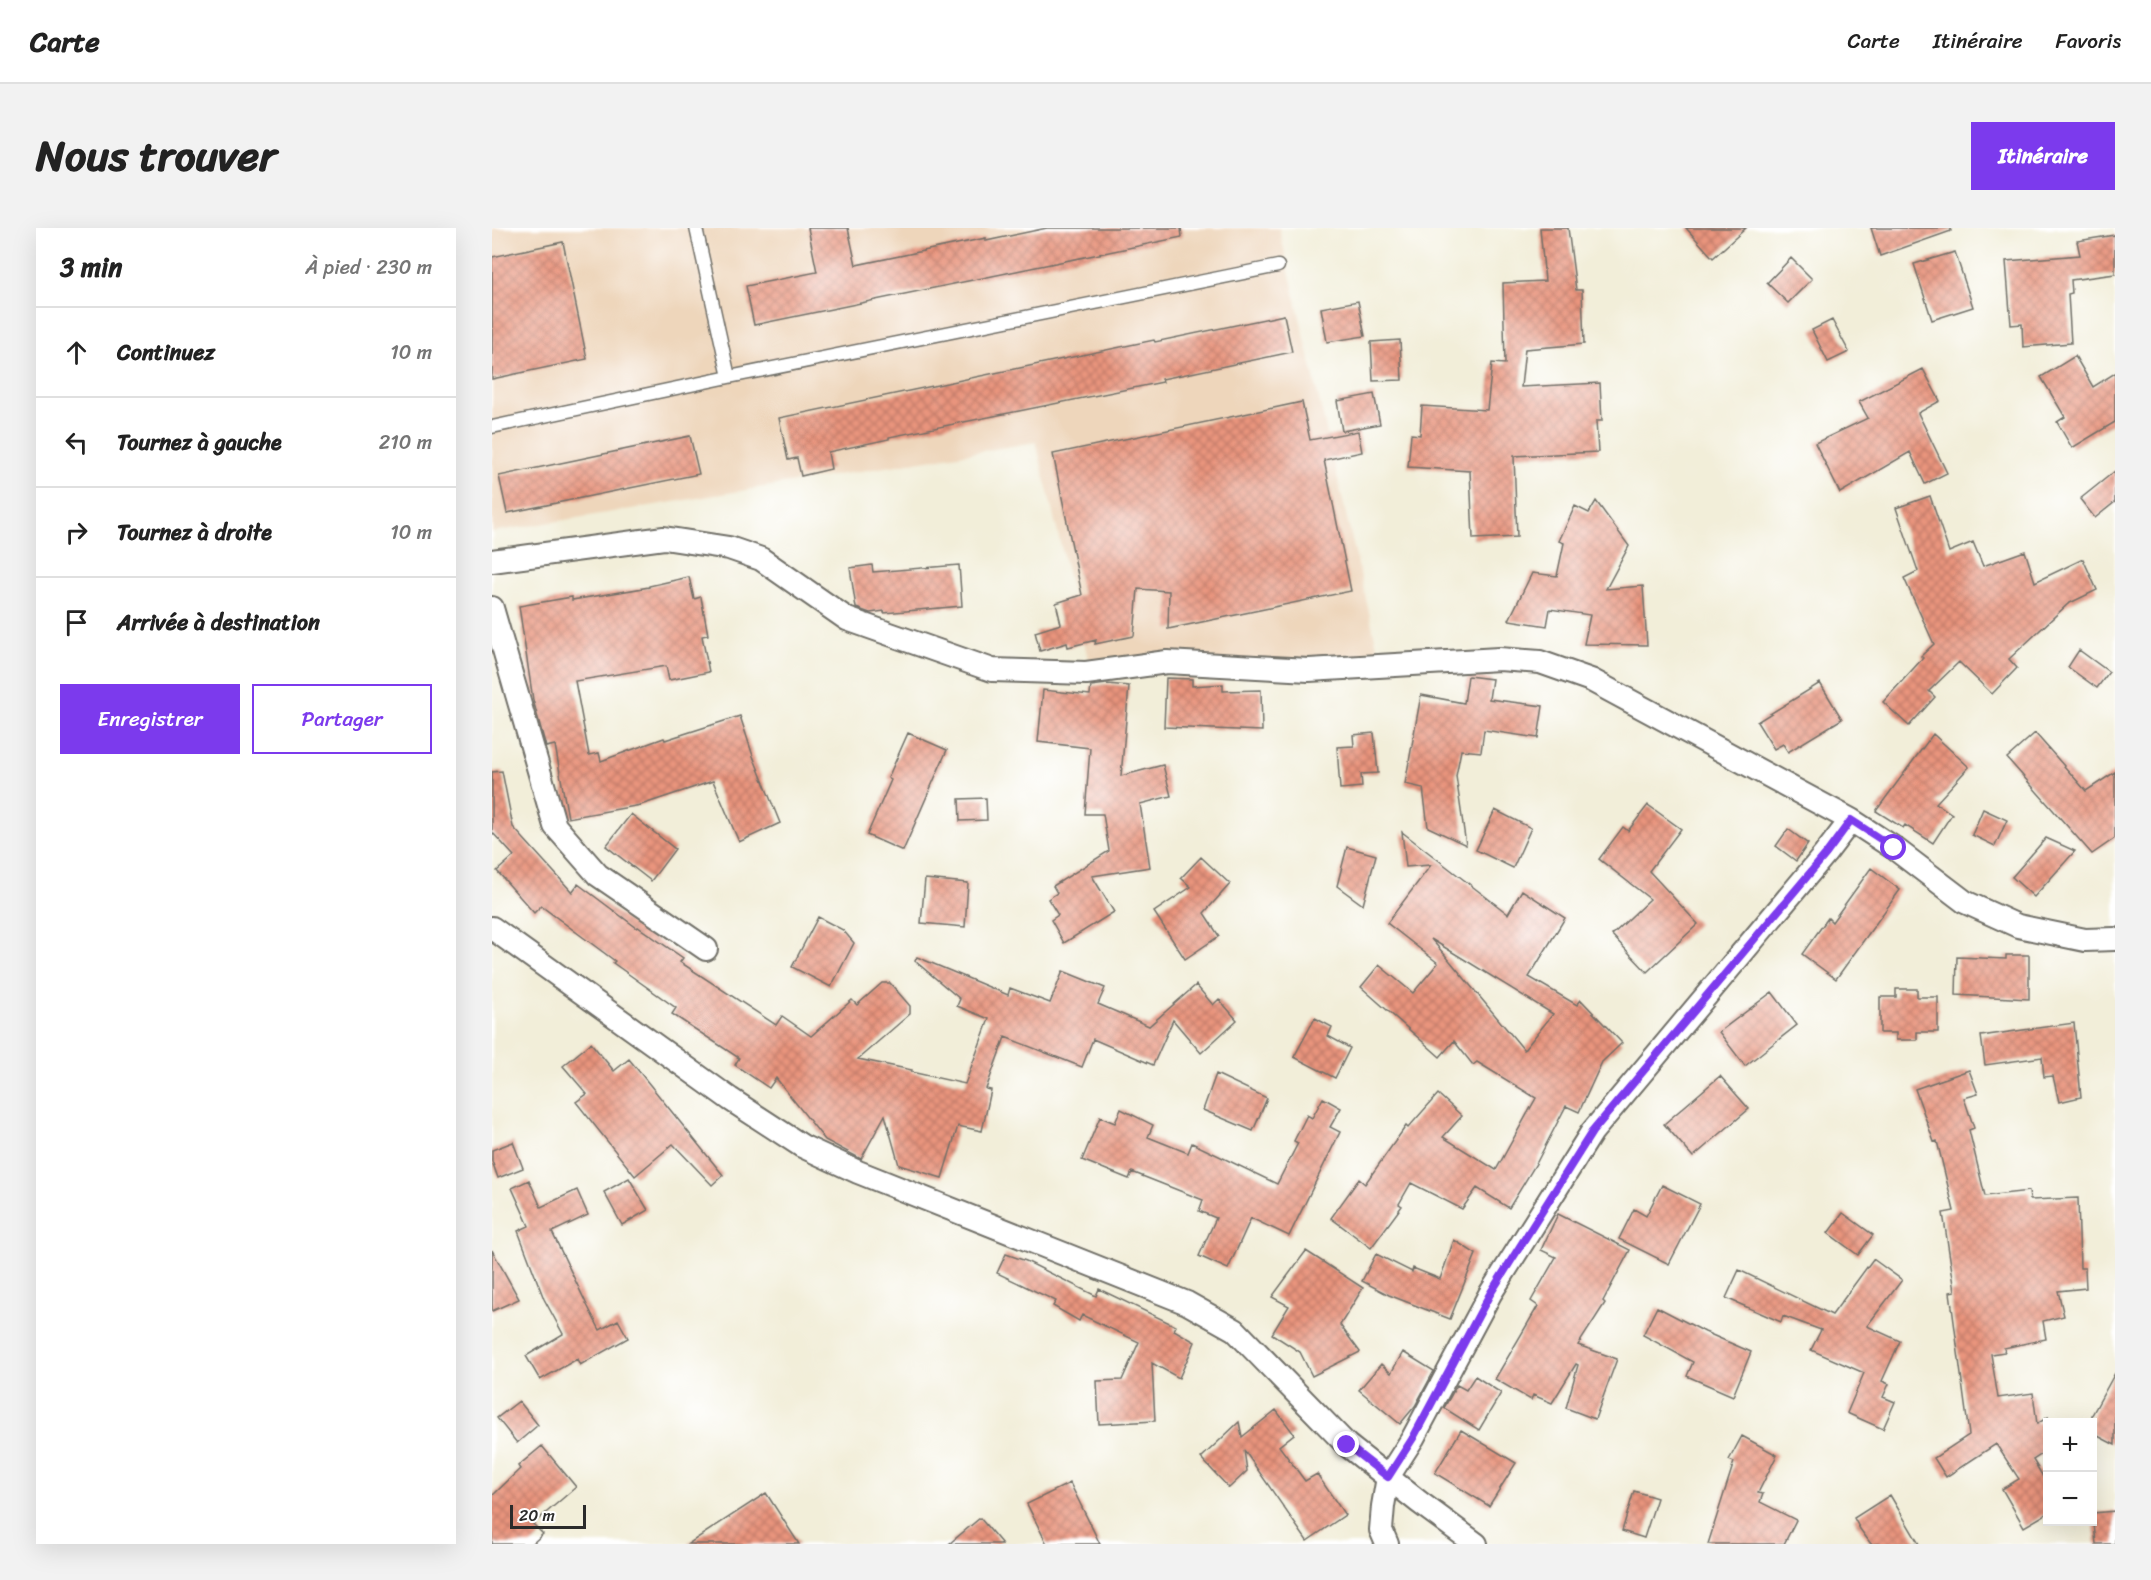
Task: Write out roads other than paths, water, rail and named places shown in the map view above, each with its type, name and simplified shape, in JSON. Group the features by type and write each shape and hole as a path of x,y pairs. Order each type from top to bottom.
{"street":[{"path":"492,561 664,538 729,548 761,559 847,620 992,670 1086,673 1167,662 1309,670 1499,659 1540,662 1591,680 1851,820 1894,848 1965,902 2018,926 2085,940 2115,939"},
{"path":"492,608 555,826 598,875 706,949"},
{"path":"1387,1544 1381,1530 1388,1477 1413,1438 1490,1294 1592,1132 1826,854 1851,820"},
{"path":"492,928 730,1099 802,1146 858,1172 1187,1303 1234,1330 1347,1445 1476,1544"}],"lane":[{"path":"696,228 729,377"},
{"path":"492,427 1278,266"}]}
